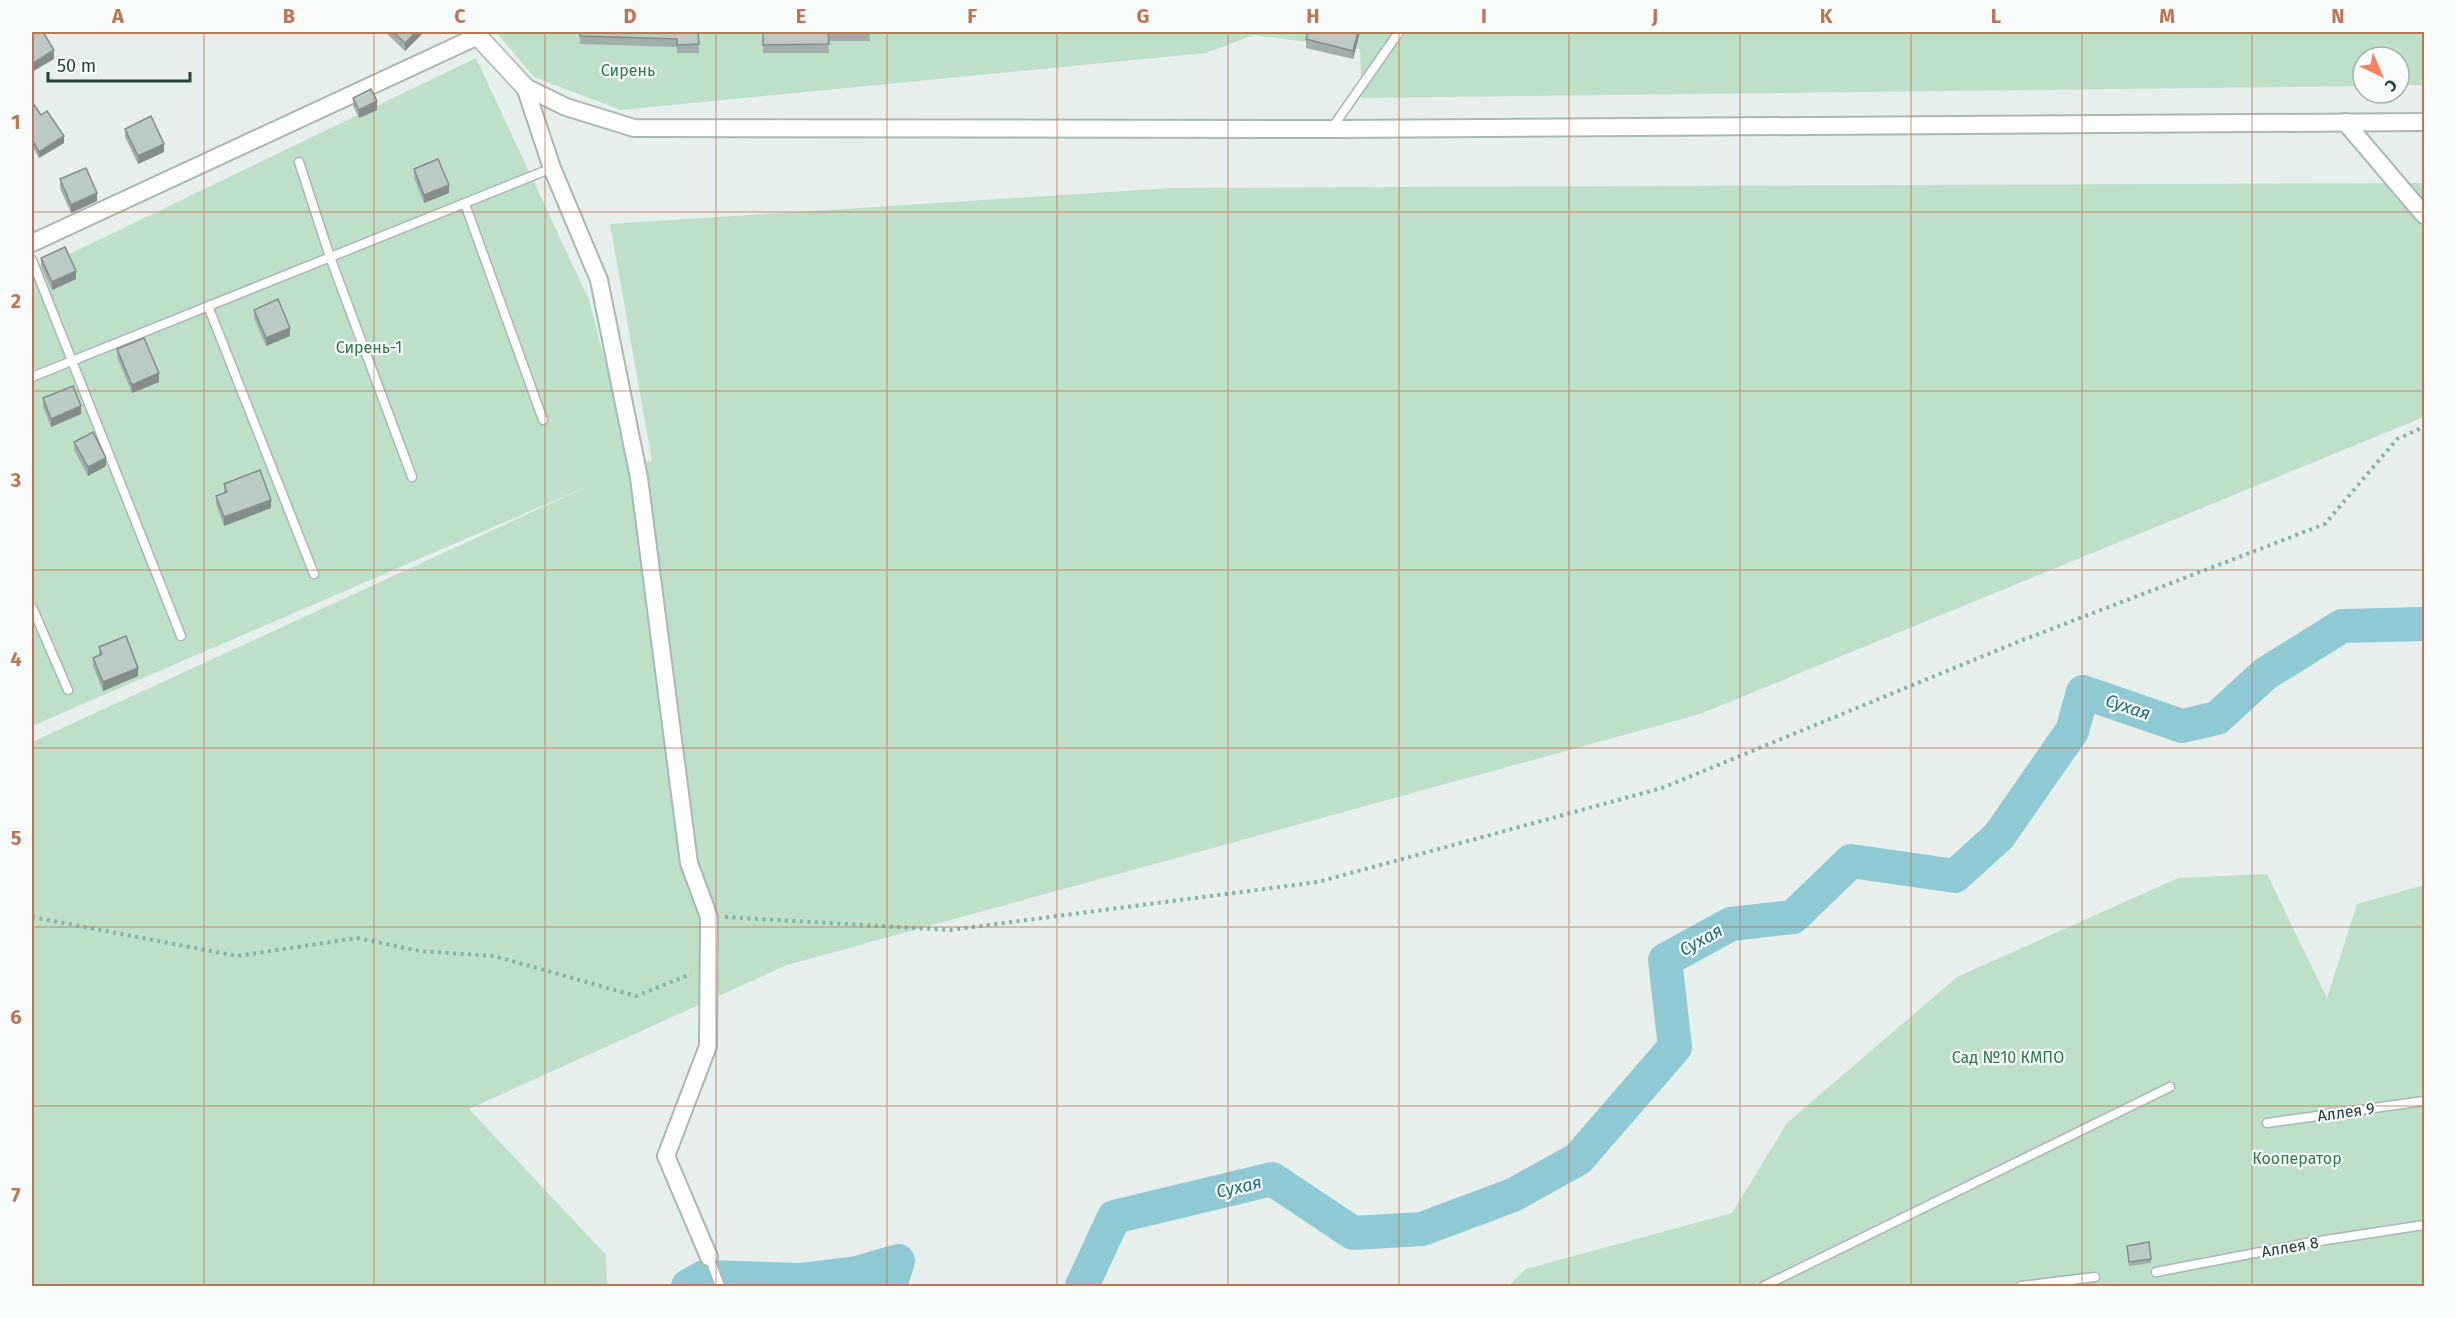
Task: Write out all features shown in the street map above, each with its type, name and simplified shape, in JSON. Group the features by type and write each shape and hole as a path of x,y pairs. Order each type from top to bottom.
{"street":[{"path":"32,243 476,34 525,87 566,107 634,128 1332,129 2424,122"},
{"path":"525,87 552,168 599,280 639,478 689,863 709,916 708,1046 666,1156 709,1257"},
{"path":"2345,122 2424,215"}],"lane":[{"path":"1332,129 1399,32"},
{"path":"299,162 330,257 412,477"},
{"path":"32,377 552,168"},
{"path":"465,204 543,420"},
{"path":"32,260 181,636"},
{"path":"208,306 314,574"},
{"path":"32,607 68,690"},
{"path":"1764,1287 2170,1087"},
{"name":"Аллея 9","path":"2267,1123 2424,1101"},
{"name":"Аллея 8","path":"2156,1272 2313,1242 2424,1226"},
{"path":"709,1257 720,1287"},
{"path":"2021,1287 2095,1277"}],"path":[{"path":"709,916 950,930 1318,882 1662,788 2015,643 2325,524 2397,439 2424,427"},
{"path":"32,917 237,956 357,938 420,951 494,956 636,996 709,967"}],"green space":[{"name":"Сирень","path":"496,32 2424,32 2424,85 2411,85 2411,45 2351,45 2351,86 1362,98 1360,49 1254,35 1206,53 621,110 534,77"},
{"name":"Сирень-1","path":"476,58 589,300 632,466 652,461 610,224 1171,188 2424,183 2424,417 1700,714 787,965 469,1109 606,1255 607,1286 32,1286 32,742 593,484 32,726 32,272"},
{"path":"2267,874 2327,998 2357,904 2424,885 2424,1286 1508,1286 1526,1269 1732,1213 1787,1123 1957,977 2178,878"}],"building":[{"path":"32,32 43,32 54,50 32,64"},
{"path":"393,32 416,32 405,43"},
{"path":"580,32 698,32 699,44 677,45 677,39 580,36"},
{"path":"763,32 870,33 828,33 829,44 763,45"},
{"path":"1308,32 1358,32 1353,51 1306,39"},
{"path":"371,89 377,101 359,110 353,98"},
{"path":"32,102 41,115 47,111 64,136 39,152 32,139"},
{"path":"151,116 164,144 138,156 125,129"},
{"path":"438,159 449,185 424,195 414,169"},
{"path":"86,168 97,193 71,205 60,179"},
{"path":"65,247 76,271 52,282 41,258"},
{"path":"278,299 290,328 266,338 254,310"},
{"path":"144,338 159,373 132,385 117,349"},
{"path":"73,386 81,406 51,419 43,398"},
{"path":"93,432 106,458 88,467 74,442"},
{"path":"260,470 271,500 224,517 216,496 227,492 224,484"},
{"path":"126,636 138,668 103,682 93,658 102,654 99,647"},
{"path":"2149,1242 2151,1259 2129,1262 2127,1246"}],"waterway":[{"name":"Сухая","path":"1082,1286 1114,1217 1272,1179 1353,1233 1422,1229 1513,1195 1578,1159 1675,1047 1665,960 1731,924 1793,917 1851,861 1955,876 1999,836 2072,731 2083,692 2182,726 2217,718 2265,674 2342,626 2424,624"},
{"name":"Сухая","path":"688,1286 704,1277 800,1280 857,1273 898,1261 890,1286"}],"park label":[{"name":"Сад №10 КМПО","path":"2008,1057"},
{"name":"Кооператор","path":"2297,1158"}]}
